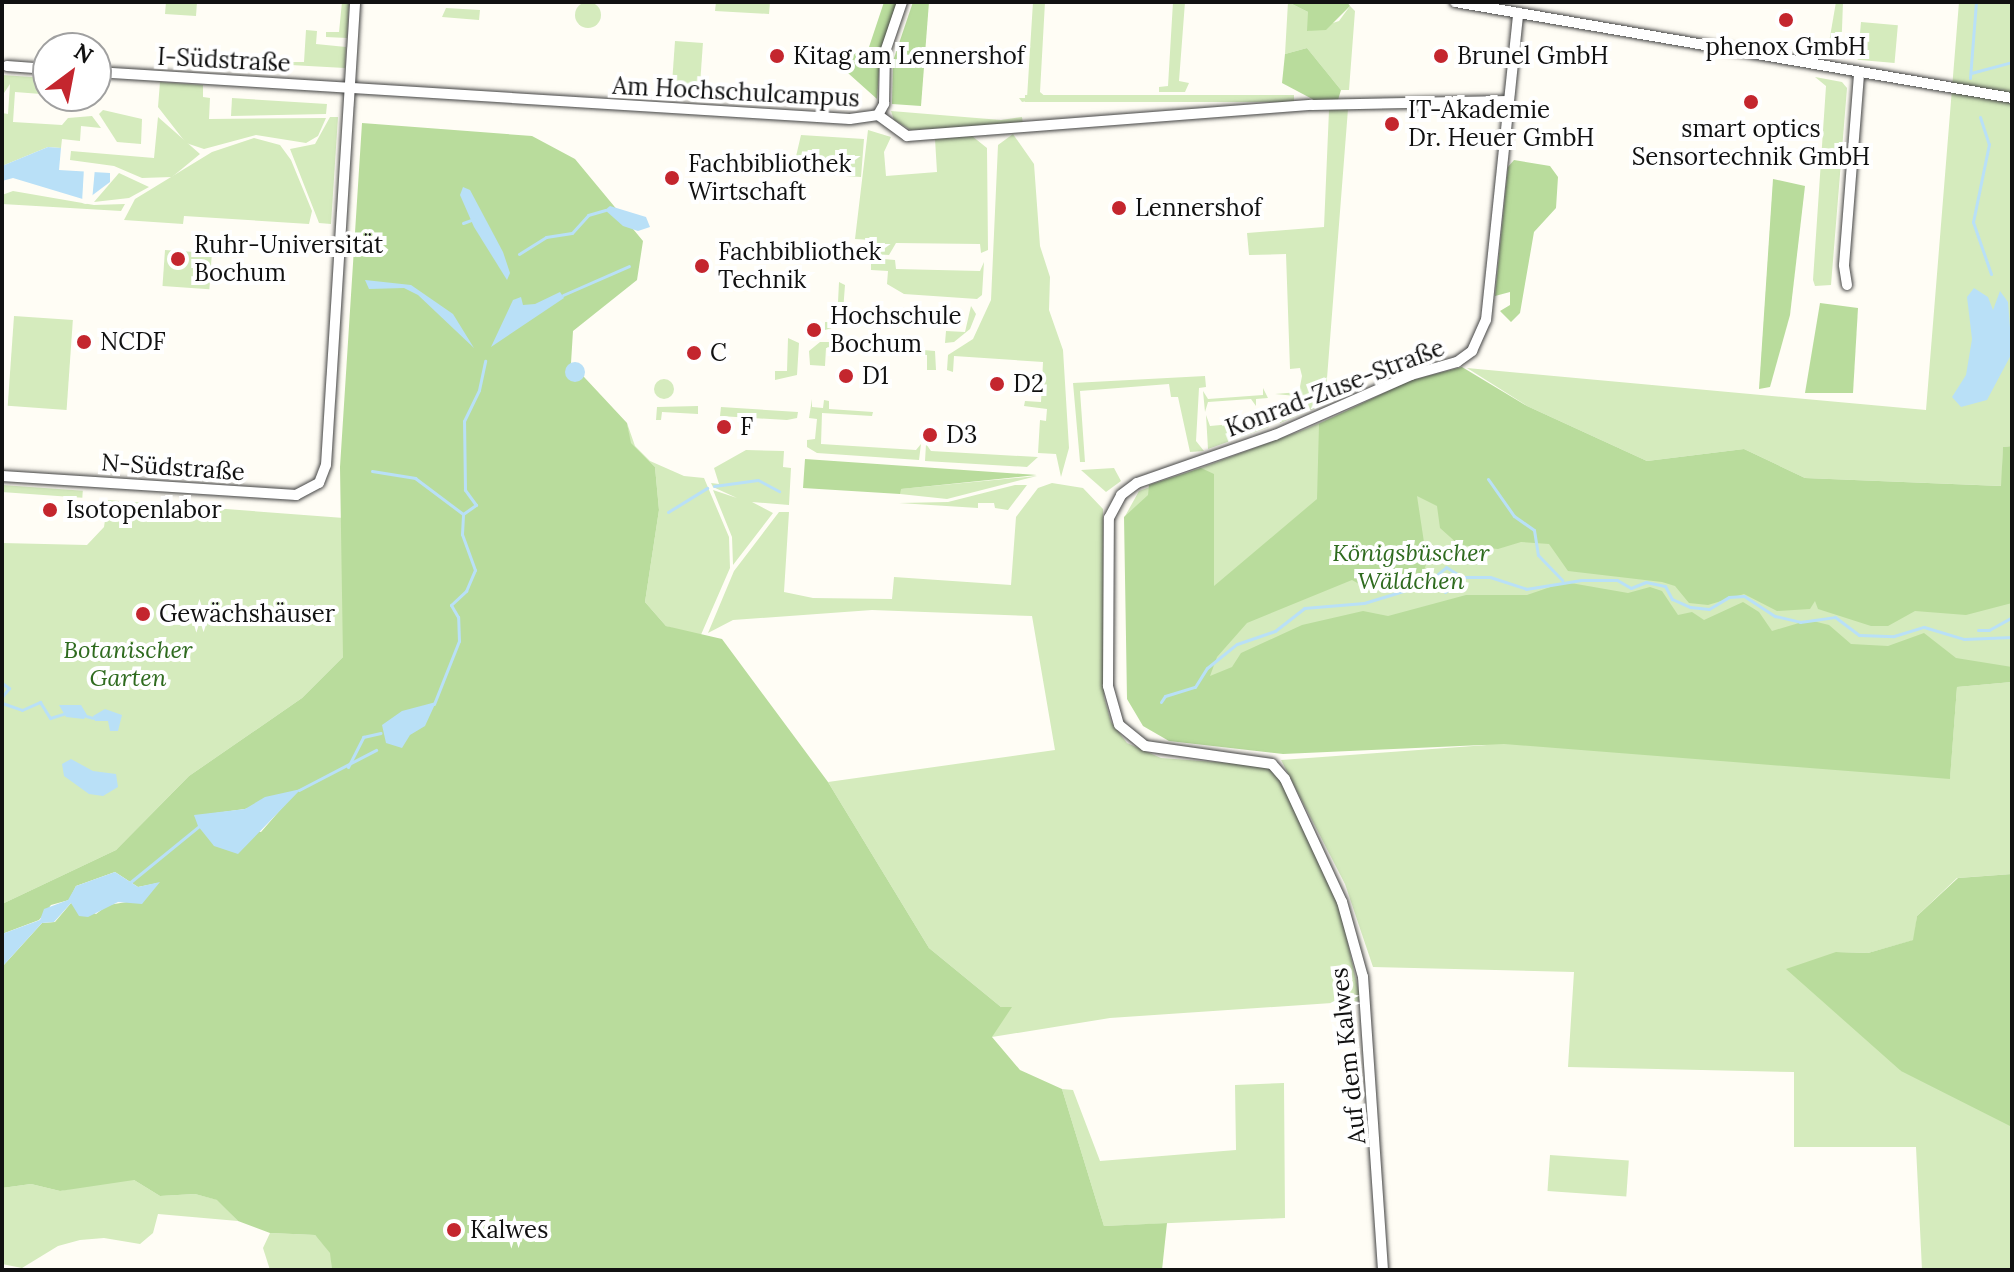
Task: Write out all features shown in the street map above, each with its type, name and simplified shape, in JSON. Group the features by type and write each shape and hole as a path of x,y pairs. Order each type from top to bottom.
{"street":[{"path":"349,87 355,2"},
{"path":"878,115 884,104 885,52 902,2"},
{"path":"1455,2 2012,98"},
{"name":"Konrad-Zuse-Straße","path":"1114,505 1137,483 1279,434 1411,375 1457,362 1472,351 1486,320 1518,13"},
{"path":"7,66 32,68"},
{"name":"I-Südstraße","path":"112,73 349,87"},
{"path":"1847,285 1844,265 1859,73"},
{"name":"Am Hochschulcampus","path":"349,87 850,119 878,115 907,136 1351,105 1508,101"},
{"name":"N-Südstraße","path":"2,476 296,495 319,483 326,465 349,87"},
{"name":"Auf dem Kalwes","path":"1114,505 1109,518 1108,686 1119,725 1145,746 1272,764 1285,779 1342,902 1363,977 1383,1270"}],"green space":[{"path":"166,2 197,2 196,16 165,14"},
{"path":"342,2 349,2 347,38 326,37 326,32 339,32"},
{"path":"588,2 597,6 601,15 597,24 588,28 579,24 575,15 579,6"},
{"path":"716,2 770,2 769,14 715,11"},
{"path":"884,2 897,2 880,55 877,99 839,65 840,53 867,53"},
{"path":"913,2 929,2 921,106 892,104 893,61"},
{"path":"1033,2 1045,2 1040,92 1047,98 1022,102 1019,98 1027,98"},
{"path":"1173,2 1185,2 1179,81 1189,83 1185,92 1159,92 1159,87 1168,86"},
{"path":"1288,2 1308,12 1308,31 1339,21 1350,6 1355,11 1349,90 1341,90 1307,48 1285,54"},
{"path":"1288,2 1347,2 1350,6 1326,30 1307,31 1308,12"},
{"path":"1836,2 1843,2 1841,56 1827,54"},
{"path":"1959,2 2012,2 2012,446 2003,447 2002,486 1805,478 1744,449 1647,461 1527,406 1467,368 1926,410"},
{"path":"446,8 480,10 479,20 442,17"},
{"path":"1861,22 1898,25 1895,63 1858,60"},
{"path":"306,30 317,31 316,44 346,47 345,68 234,62 304,62"},
{"path":"675,41 703,43 699,99 671,97"},
{"path":"1307,48 1341,90 1338,100 1316,101 1282,83 1285,54"},
{"path":"2,75 32,77 32,93 15,92 13,122 62,125 68,118 92,116 101,128 81,126 80,141 62,139 61,148 48,147 2,166 2,113 8,114 10,84 2,96"},
{"path":"1815,77 1842,82 1847,88 1831,285 1815,286 1826,86"},
{"path":"160,82 203,85 203,97 210,98 209,119 326,118 318,136 306,143 256,135 204,149 186,143 158,107"},
{"path":"1025,95 1294,95 1294,102 1025,102"},
{"path":"232,98 327,104 326,114 231,116"},
{"path":"1348,109 1325,404 1280,423 1277,414 1297,412 1296,396 1275,394 1299,392 1302,376 1300,368 1290,369 1286,254 1249,255 1247,233 1324,227 1329,110"},
{"path":"891,111 1001,120 1022,117 1023,124 911,130 894,120"},
{"path":"112,112 142,119 141,144 117,142 99,114"},
{"path":"158,117 200,154 172,177 142,178 114,166 70,160 71,151 154,158"},
{"path":"330,117 338,117 331,224 319,223 290,149 315,144"},
{"name":"Kalwes","path":"362,123 532,136 575,159 643,241 637,280 573,331 571,363 627,423 631,443 655,467 659,510 645,602 666,626 722,639 828,782 929,948 1001,1007 1012,1007 992,1037 1020,1070 1062,1089 1104,1226 1167,1223 1162,1270 332,1270 330,1253 315,1235 270,1233 238,1221 217,1200 195,1194 160,1196 134,1180 60,1191 31,1184 2,1188 2,967 42,923 55,922 71,903 96,914 108,905 133,901 158,883 138,887 115,872 76,886 69,900 51,905 39,920 2,934 2,904 116,850 189,776 302,698 343,657 340,467","holes":["295,793 261,832 194,816 245,809"]},
{"path":"868,130 891,137 884,152 886,176 937,172 935,139 972,136 987,148 988,250 981,253 980,244 896,243 889,255 872,254 871,240 855,239"},
{"path":"1013,134 1034,164 1040,246 1050,277 1049,310 1063,350 1069,448 1061,477 1056,454 1038,453 1040,420 1046,421 1047,409 1024,406 1025,401 1041,402 1043,362 954,356 953,372 947,370 948,355 973,339 991,300 998,145"},
{"path":"801,135 864,139 861,177 735,169 736,161 794,165"},
{"path":"254,138 280,145 291,160 312,211 309,224 184,216 183,224 124,220 135,199 212,152"},
{"path":"1514,160 1550,166 1558,177 1556,208 1534,232 1520,313 1511,322 1500,311 1510,305 1510,292 1495,296 1508,167"},
{"path":"119,173 149,187 129,198 94,202"},
{"path":"1773,179 1805,186 1790,315 1770,387 1759,389"},
{"path":"13,191 94,205 125,204 121,211 2,204 2,195"},
{"path":"165,250 212,253 209,289 162,286"},
{"path":"871,258 895,260 896,269 980,271 984,262 982,295 977,299 904,294 887,284 888,271 871,270"},
{"path":"839,282 845,285 842,325 825,330 825,322 837,322"},
{"path":"1820,303 1858,308 1853,393 1805,393"},
{"path":"971,306 976,314 970,329 954,342 945,343 946,331 965,332"},
{"path":"14,316 73,320 67,410 8,406"},
{"path":"788,338 799,343 797,375 775,380 775,371 787,371"},
{"path":"820,342 831,342 833,348 826,348 825,366 810,365 809,351"},
{"path":"885,347 935,351 936,370 927,370 927,355 885,352"},
{"name":"Königsbüscher Wäldchen","path":"1462,367 1527,406 1647,461 1744,449 1805,478 2001,486 2003,447 2012,446 2012,603 1966,615 1915,611 1888,626 1871,626 1818,609 1815,601 1810,609 1777,611 1744,594 1708,605 1689,603 1675,586 1662,582 1568,571 1549,544 1521,542 1498,549 1459,545 1440,528 1437,506 1417,496 1427,562 1423,573 1368,589 1352,580 1247,623 1217,657 1210,676 1232,667 1241,653 1302,625 1363,611 1388,616 1466,595 1527,595 1565,582 1628,593 1650,587 1662,591 1678,615 1692,612 1704,620 1743,602 1759,612 1772,631 1809,620 1829,625 1851,644 1888,646 1924,633 1956,658 2012,667 2012,682 1957,687 1950,779 1504,744 1283,754 1169,741 1143,726 1127,699 1124,517 1148,495 1149,485 1201,468 1214,474 1214,586 1317,499 1319,424 1409,381"},
{"path":"1205,376 1206,387 1199,388 1196,441 1204,451 1190,452 1178,397 1171,397 1169,384 1080,391 1085,462 1080,462 1073,383"},
{"path":"664,379 671,382 674,389 671,396 664,399 657,396 654,389 657,382"},
{"path":"1414,381 1565,466 2012,527 2012,671 1951,668 1950,778 1957,687 2012,682 2012,874 1957,878 1917,916 1914,940 1868,953 1836,952 1901,1071 2012,886 2012,1270 1922,1270 1916,1147 1794,1147 1794,1072 1568,1067 1574,972 1373,967 1345,884 1281,760 1487,745 1216,734 1124,518 1139,491 1306,429"},
{"path":"1263,388 1268,398 1256,399 1256,406 1251,399 1208,402 1205,412 1203,391 1208,399 1263,395"},
{"path":"812,399 812,407 823,408 824,400 829,401 829,409 873,412 872,416 822,413 821,444 916,450 921,444 919,460 817,453 807,447 807,440 815,439 817,419 809,418"},
{"path":"698,406 698,414 662,412 661,420 656,420 657,407"},
{"path":"721,407 798,412 797,418 787,420 720,416"},
{"path":"1206,415 1210,426 1264,421 1269,415 1269,427 1208,449"},
{"path":"627,423 635,446 650,461 684,476 704,478 729,537 730,568 700,637 666,626 645,602 659,510 655,467 630,443"},
{"path":"926,444 931,451 1038,457 1027,467 925,461"},
{"path":"746,450 784,451 783,467 791,468 789,505 752,502 773,513 733,565 732,537 713,490 737,498 713,487 711,483 719,484 714,468"},
{"path":"805,459 1037,475 901,489 900,494 803,488"},
{"path":"1114,468 1121,481 1106,492 1081,470"},
{"path":"1037,476 947,499 900,494 900,489"},
{"path":"1052,483 1083,488 1103,509 1104,697 1111,722 1127,743 1161,758 1270,766 1283,778 1339,905 1361,1001 1110,1018 992,1037 1001,1007 929,948 828,782 1055,750 1032,616 872,610 733,620 708,633 734,571 779,512 789,512 784,592 813,598 892,599 894,577 1011,585 1016,517 1038,488"},
{"path":"2,485 83,491 82,498 2,492"},
{"path":"1015,485 1027,485 1008,510 995,508 994,503 978,503 978,508 899,503 948,502"},
{"name":"Botanischer Garten","path":"108,500 344,518 343,657 302,698 189,776 116,850 2,904 2,543 87,545 104,527"},
{"path":"2012,874 2012,1127 1901,1071 1786,969 1836,952 1868,953 1913,940 1917,916 1958,878"},
{"path":"1284,1083 1285,1218 1104,1226 1062,1089 1073,1090 1100,1161 1236,1150 1235,1085"},
{"path":"1550,1155 1629,1161 1626,1196 1547,1191"},
{"path":"110,1180 134,1180 160,1196 195,1194 218,1200 238,1221 158,1214 153,1233 140,1244 104,1238 80,1240 58,1246 22,1268 2,1264 2,1188 31,1184 60,1191"},
{"path":"270,1233 315,1235 331,1253 332,1270 270,1270 263,1248"}],"water":[{"path":"48,147 61,148 59,170 110,173 110,182 86,200 13,178 2,181 2,166"},
{"path":"463,187 470,190 503,252 510,273 507,280 474,227 460,195"},
{"path":"610,206 646,217 650,227 638,231 623,226 605,210"},
{"path":"365,280 411,285 453,314 474,348 418,295 404,288 369,289"},
{"path":"1974,288 1988,297 1993,310 2000,291 2008,302 2012,353 1987,400 1961,407 1952,397 1966,375 1972,339 1967,297"},
{"path":"560,292 564,298 491,347 513,300 521,297 523,305 535,304"},
{"path":"575,362 582,365 585,372 582,379 575,382 568,379 565,372 568,365"},
{"path":"436,702 425,726 410,735 402,748 386,743 382,725 402,711"},
{"path":"59,705 81,705 87,715 84,719 66,717"},
{"path":"105,709 122,715 118,731 110,731 108,721 95,721 93,716"},
{"path":"71,759 93,771 116,774 118,787 103,796 89,794 64,776 62,764"},
{"path":"301,789 238,854 214,846 198,826 194,815 245,809 265,797"},
{"path":"115,872 138,887 160,882 142,904 118,902 88,917 79,916 71,903 54,922 42,923 2,967 2,934 40,920 44,909 68,900 76,886"}],"pier":[{"path":"84,168 95,168 92,201 86,204 82,203"}],"waterway":[{"path":"1970,78 1976,2"},
{"path":"1971,73 2012,62"},
{"path":"1980,117 1989,144 1973,222 1991,274"},
{"path":"519,254 546,237 572,233 588,215 605,210"},
{"path":"463,223 474,219"},
{"path":"563,295 629,266"},
{"path":"434,704 459,641 458,617 451,605 466,591 475,570 462,534 463,514 476,505 465,490 464,421 479,390 485,361"},
{"path":"372,471 415,478 463,514"},
{"path":"1488,479 1514,516 1534,530 1538,555 1562,580"},
{"path":"714,486 758,480 779,491"},
{"path":"668,512 707,488"},
{"path":"1161,702 1165,696 1195,687 1207,668 1237,644 1275,631 1304,608 1364,603 1426,584 1446,567 1462,577 1490,577 1526,589 1581,580 1617,580 1631,588 1646,582 1665,586 1672,599 1690,607 1709,609 1729,597 1744,596 1775,616 1800,622 1835,617 1859,635 1894,636 1924,627 1964,639 2012,637"},
{"path":"1445,592 1462,577"},
{"path":"1978,630 1989,630 2012,617"},
{"path":"2,683 9,688 2,697"},
{"path":"2,703 22,710 40,702 50,718 63,714"},
{"path":"86,716 93,718"},
{"path":"348,767 363,737 381,733"},
{"path":"299,790 376,750"},
{"path":"128,884 199,826"}],"place":[{"name":"phenox GmbH","path":"1786,20"},
{"name":"Kitag am Lennershof","path":"777,56"},
{"name":"Brunel GmbH","path":"1441,56"},
{"name":"smart optics Sensortechnik GmbH","path":"1751,102"},
{"name":"IT-Akademie Dr. Heuer GmbH","path":"1392,124"},
{"name":"Fachbibliothek Wirtschaft","path":"672,178"},
{"name":"Lennershof","path":"1119,208"},
{"name":"Ruhr-Universität Bochum","path":"178,259"},
{"name":"Fachbibliothek Technik","path":"702,266"},
{"name":"Hochschule Bochum","path":"814,330"},
{"name":"NCDF","path":"84,342"},
{"name":"C","path":"694,353"},
{"name":"D1","path":"846,376"},
{"name":"D2","path":"997,384"},
{"name":"F","path":"724,427"},
{"name":"D3","path":"930,435"},
{"name":"Isotopenlabor","path":"50,510"},
{"name":"Gewächshäuser","path":"143,614"},
{"name":"Kalwes","path":"454,1230"}]}
